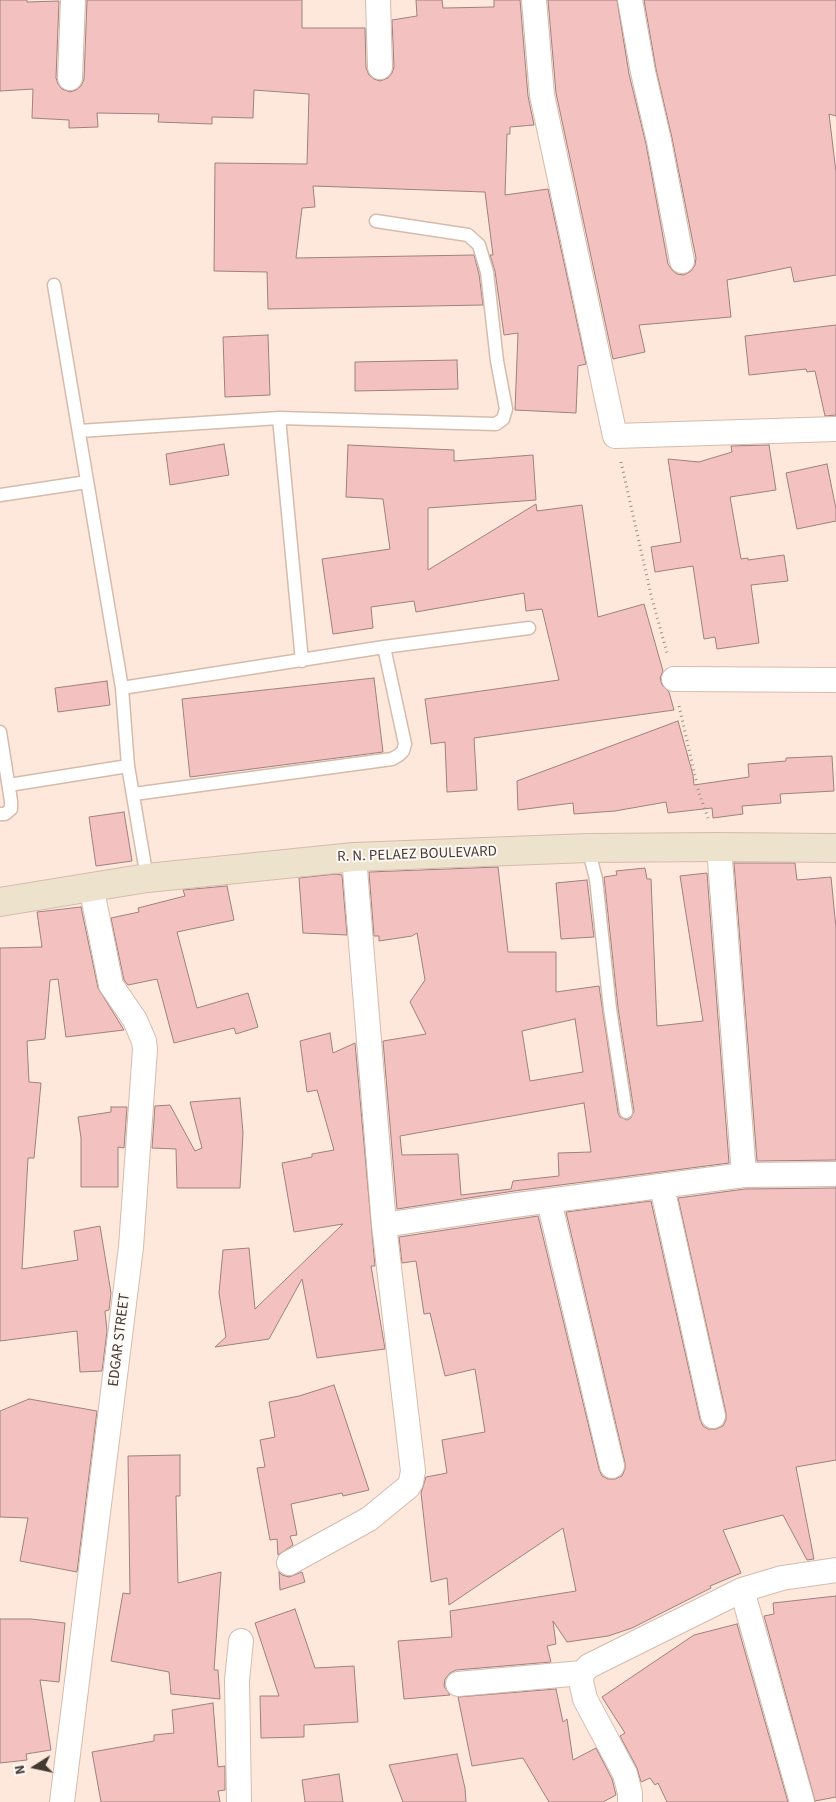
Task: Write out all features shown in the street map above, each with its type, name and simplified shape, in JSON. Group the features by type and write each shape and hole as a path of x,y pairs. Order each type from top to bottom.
{"street":[{"path":"70,78 73,0"},
{"path":"378,0 380,68"},
{"path":"534,0 542,95 615,436 836,428"},
{"path":"630,0 682,261"},
{"path":"674,679 836,680"},
{"path":"719,847 744,1175"},
{"name":"R. N. PELAEZ BOULEVARD","path":"0,902 147,878 354,856 588,848 836,848"},
{"path":"289,1563 368,1519 395,1499 412,1482 413,1471 384,1226 354,856"},
{"name":"EDGAR STREET","path":"62,1802 131,1247 145,1049 144,1041 135,1020 111,985 92,886"},
{"path":"384,1226 549,1201 744,1175 836,1174"},
{"path":"662,1187 713,1416"},
{"path":"549,1201 612,1466"},
{"path":"630,1802 630,1793 625,1774 585,1699 581,1681 582,1673 589,1666 742,1590 782,1578 836,1570"},
{"path":"742,1590 802,1802"},
{"path":"239,1802 237,1680 241,1641"},
{"path":"458,1684 582,1673"}],"lane":[{"path":"79,431 279,418 496,424 503,419 506,409 497,361 487,272 479,245 468,235 376,221"},
{"path":"54,285 122,688 128,766 147,878"},
{"path":"279,418 302,661"},
{"path":"0,495 87,482"},
{"path":"122,688 384,647 529,628"},
{"path":"134,794 392,759 399,755 404,751 405,744 384,647"},
{"path":"0,732 11,809 5,814 0,814"},
{"path":"9,785 128,766"},
{"path":"588,848 596,878 610,1009 626,1112"}],"path":[{"path":"615,436 651,594 674,679 699,793 719,847"}],"building":[{"path":"0,0 27,0 27,2 59,1 56,78 62,89 70,92 81,86 84,79 87,0 302,0 302,28 365,28 366,68 369,75 380,81 388,78 394,67 392,20 417,16 416,0 442,0 443,8 494,7 494,0 520,0 528,96 534,125 510,127 510,134 507,134 505,195 548,189 586,364 578,366 576,413 515,410 518,333 504,335 495,271 490,255 493,255 485,192 313,186 315,207 302,208 296,258 474,255 479,274 483,305 268,309 267,272 214,271 215,163 307,164 309,94 254,90 253,118 212,117 212,124 158,122 159,114 97,113 98,127 69,128 69,120 32,118 33,89 0,91"},
{"path":"548,0 617,0 629,74 646,144 668,264 677,274 684,275 691,271 695,265 696,258 656,69 644,0 836,0 836,116 829,114 836,172 836,275 794,282 791,267 727,280 731,317 639,325 645,352 613,359 556,93"},
{"path":"836,325 836,415 825,416 815,371 807,372 806,369 749,375 745,336"},
{"path":"268,335 270,395 225,397 223,337"},
{"path":"457,360 458,389 355,391 355,362"},
{"path":"224,444 229,475 170,485 166,454"},
{"path":"348,445 454,450 454,461 533,455 536,500 428,508 428,570 536,504 537,511 582,505 598,617 644,604 663,671 660,678 662,685 669,692 674,710 474,738 477,790 447,792 445,742 431,744 425,699 559,680 542,609 526,611 524,593 416,612 414,601 371,607 373,628 333,634 322,559 390,549 383,499 346,497"},
{"path":"769,445 776,490 730,497 741,559 748,558 748,560 784,555 788,581 751,585 759,643 717,649 715,637 704,639 693,566 655,572 651,547 681,542 668,459 699,462 732,452 731,446"},
{"path":"827,464 836,509 836,521 797,529 786,473"},
{"path":"374,678 383,752 190,777 182,699"},
{"path":"107,681 110,705 58,712 55,688"},
{"path":"678,721 694,785 749,777 748,764 786,761 786,758 832,756 834,791 780,794 781,803 742,806 743,814 713,818 712,808 668,813 666,802 615,811 574,814 573,803 518,810 517,781"},
{"path":"124,812 132,861 96,866 89,817"},
{"path":"734,863 795,863 797,880 831,877 836,928 836,1160 757,1161"},
{"path":"498,867 508,952 556,952 556,992 599,986 618,1113 620,1117 627,1120 631,1118 634,1111 618,1008 604,877 617,875 616,871 645,868 647,879 651,879 657,1026 703,1021 680,876 707,873 729,1163 514,1191 397,1209 383,1041 426,1034 410,1002 425,980 417,933 412,936 379,941 379,936 374,936 369,872","holes":["575,1019 583,1072 530,1081 522,1031","584,1103 591,1152 558,1153 559,1176 513,1181 511,1189 461,1195 458,1154 402,1155 400,1136"]},
{"path":"342,875 347,935 303,933 299,878"},
{"path":"587,880 594,937 561,939 556,883"},
{"path":"227,886 234,920 177,932 197,1008 248,993 258,1027 236,1034 234,1028 174,1043 157,979 128,985 124,980 111,918 139,912 138,908 185,896 183,890"},
{"path":"81,907 98,988 124,1030 66,1037 58,979 50,980 45,1039 27,1041 29,1082 41,1083 34,1158 28,1158 22,1269 78,1260 74,1231 100,1226 111,1293 109,1310 105,1311 107,1331 102,1371 80,1372 77,1331 0,1341 0,948 42,947 37,912"},
{"path":"330,1033 333,1053 355,1043 375,1266 371,1266 385,1349 317,1358 302,1279 269,1339 215,1347 226,1337 219,1293 223,1250 249,1248 255,1309 343,1224 294,1232 282,1163 334,1150 317,1090 307,1092 300,1041"},
{"path":"240,1098 243,1133 240,1188 177,1188 176,1149 152,1148 155,1106 170,1105 195,1151 202,1148 190,1102"},
{"path":"111,1107 127,1107 124,1148 118,1147 118,1187 81,1187 81,1138 78,1117 111,1112"},
{"path":"836,1188 836,1460 796,1467 814,1559 807,1560 783,1515 723,1530 741,1573 710,1586 711,1588 632,1628 608,1636 567,1642 553,1621 556,1644 547,1646 551,1662 456,1670 445,1679 444,1686 450,1695 404,1699 398,1641 452,1637 450,1611 576,1591 563,1528 449,1605 447,1578 431,1582 421,1493 426,1477 447,1473 442,1440 485,1432 475,1369 445,1376 430,1313 424,1314 416,1261 402,1263 399,1237 538,1216 599,1469 602,1476 608,1479 615,1479 622,1476 625,1463 566,1212 651,1201 700,1419 703,1426 708,1429 716,1429 723,1426 726,1420 726,1413 678,1198 745,1189"},
{"path":"334,1385 369,1490 343,1496 342,1493 291,1504 297,1535 290,1536 293,1545 278,1555 277,1539 270,1540 257,1468 265,1467 260,1440 275,1437 269,1402 299,1396"},
{"path":"29,1399 97,1411 77,1572 20,1561 28,1518 0,1517 0,1411"},
{"path":"180,1455 180,1496 176,1496 178,1583 221,1572 214,1670 218,1670 220,1699 171,1694 169,1672 111,1661 123,1593 130,1594 128,1456"},
{"path":"279,1572 289,1577 302,1572 305,1582 280,1590"},
{"path":"836,1596 836,1797 815,1801 764,1616 774,1614 773,1603"},
{"path":"295,1609 315,1668 354,1666 358,1722 304,1725 304,1737 261,1738 260,1696 279,1696 255,1623"},
{"path":"0,1619 31,1619 65,1623 59,1682 40,1680 51,1750 26,1754 27,1760 0,1763"},
{"path":"737,1624 788,1802 667,1802 658,1783 655,1785 650,1778 641,1782 637,1768 620,1736 625,1733 602,1697 694,1635"},
{"path":"556,1689 563,1722 567,1719 573,1760 596,1748 612,1779 616,1795 603,1802 549,1802 523,1758 472,1766 458,1697"},
{"path":"213,1703 218,1767 225,1766 225,1790 218,1791 220,1802 101,1802 92,1752 154,1741 154,1735 174,1733 172,1710"},
{"path":"457,1754 465,1788 466,1802 403,1802 389,1765"},
{"path":"339,1774 343,1802 305,1802 302,1780"}]}
